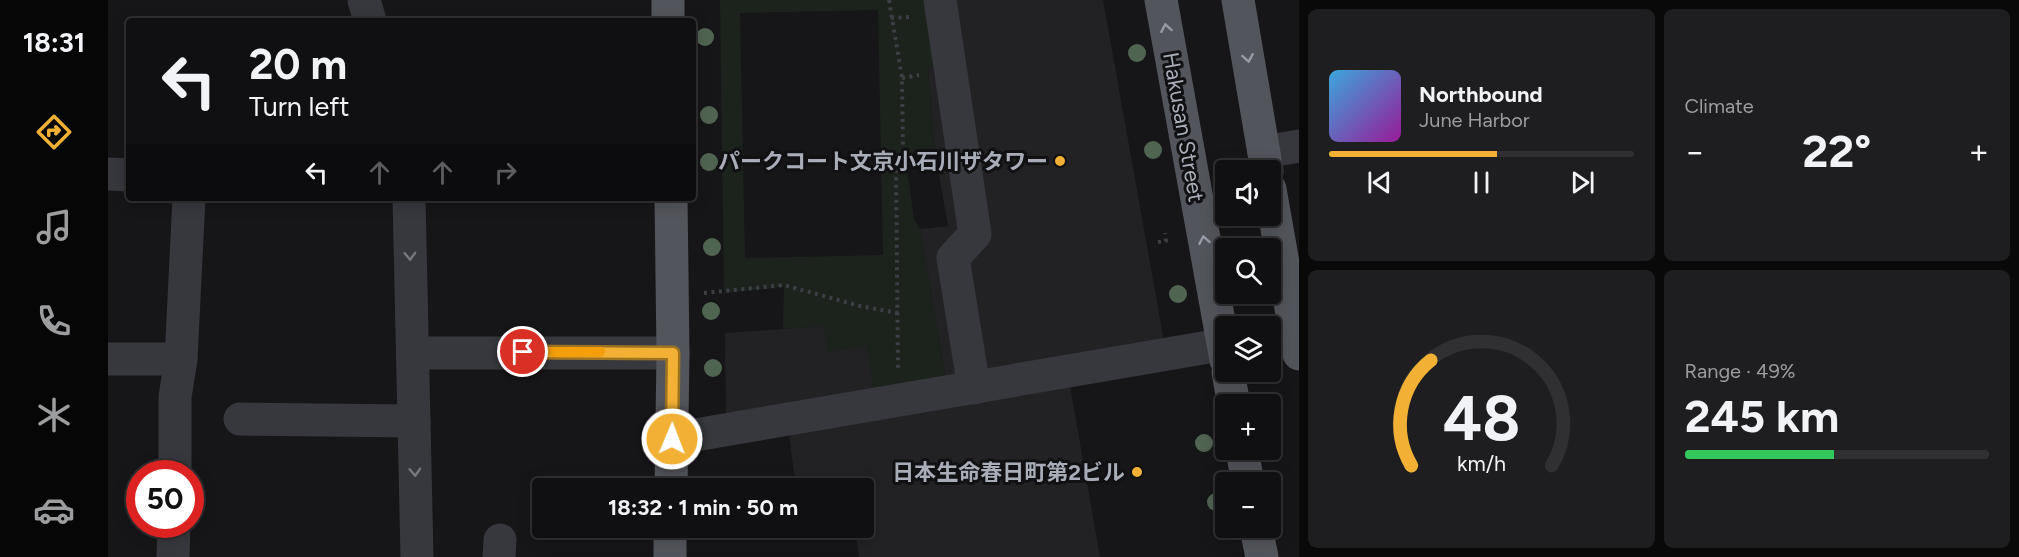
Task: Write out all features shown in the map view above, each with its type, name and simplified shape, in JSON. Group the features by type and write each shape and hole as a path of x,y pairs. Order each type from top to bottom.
{"main road":[{"path":"668,0 668,18"},
{"name":"Hakusan Street","path":"1161,0 1218,316"},
{"path":"1238,0 1266,160"},
{"path":"671,201 673,353 671,478"},
{"path":"1275,226 1291,341"},
{"path":"670,538 670,557"},
{"path":"1258,538 1262,557"}],"street":[{"path":"364,0 369,18"},
{"path":"940,0 975,234 953,258 974,388"},
{"path":"1270,160 1299,146"},
{"path":"108,174 126,175"},
{"path":"175,460 175,397 180,359 189,201"},
{"path":"409,201 417,557"},
{"path":"414,353 673,353"},
{"path":"672,439 974,388 1215,356"},
{"path":"108,359 180,359"},
{"path":"240,419 414,421"},
{"path":"173,557 174,538"}],"path":[{"path":"889,0 902,78 903,152 896,166 899,400"},
{"path":"902,78 928,74"},
{"path":"1158,243 1166,241 1165,233"},
{"path":"672,296 784,285 860,306 898,313"}],"shaded area":[{"path":"720,0 938,0 946,65 928,68 935,153 906,161 914,219 920,229 946,379 874,392 867,346 828,352 824,326 783,329 784,287 724,293","holes":["878,10 883,255 745,258 740,13"]},
{"path":"938,0 1103,0 1164,341 946,379 920,229 948,226 935,153 928,68 946,65"},
{"path":"824,326 867,345 874,392 726,417 725,333"},
{"path":"1070,386 1100,557 859,557 856,538 874,538 874,478 795,478 789,434"}],"slow traffic":[{"path":"553,352 600,352"}],"place":[{"name":"パークコート文京小石川ザタワー","path":"1060,161"},
{"name":"日本生命春日町第2ビル","path":"1137,472"}],"route":[{"path":"523,352 673,353 672,439"}]}
